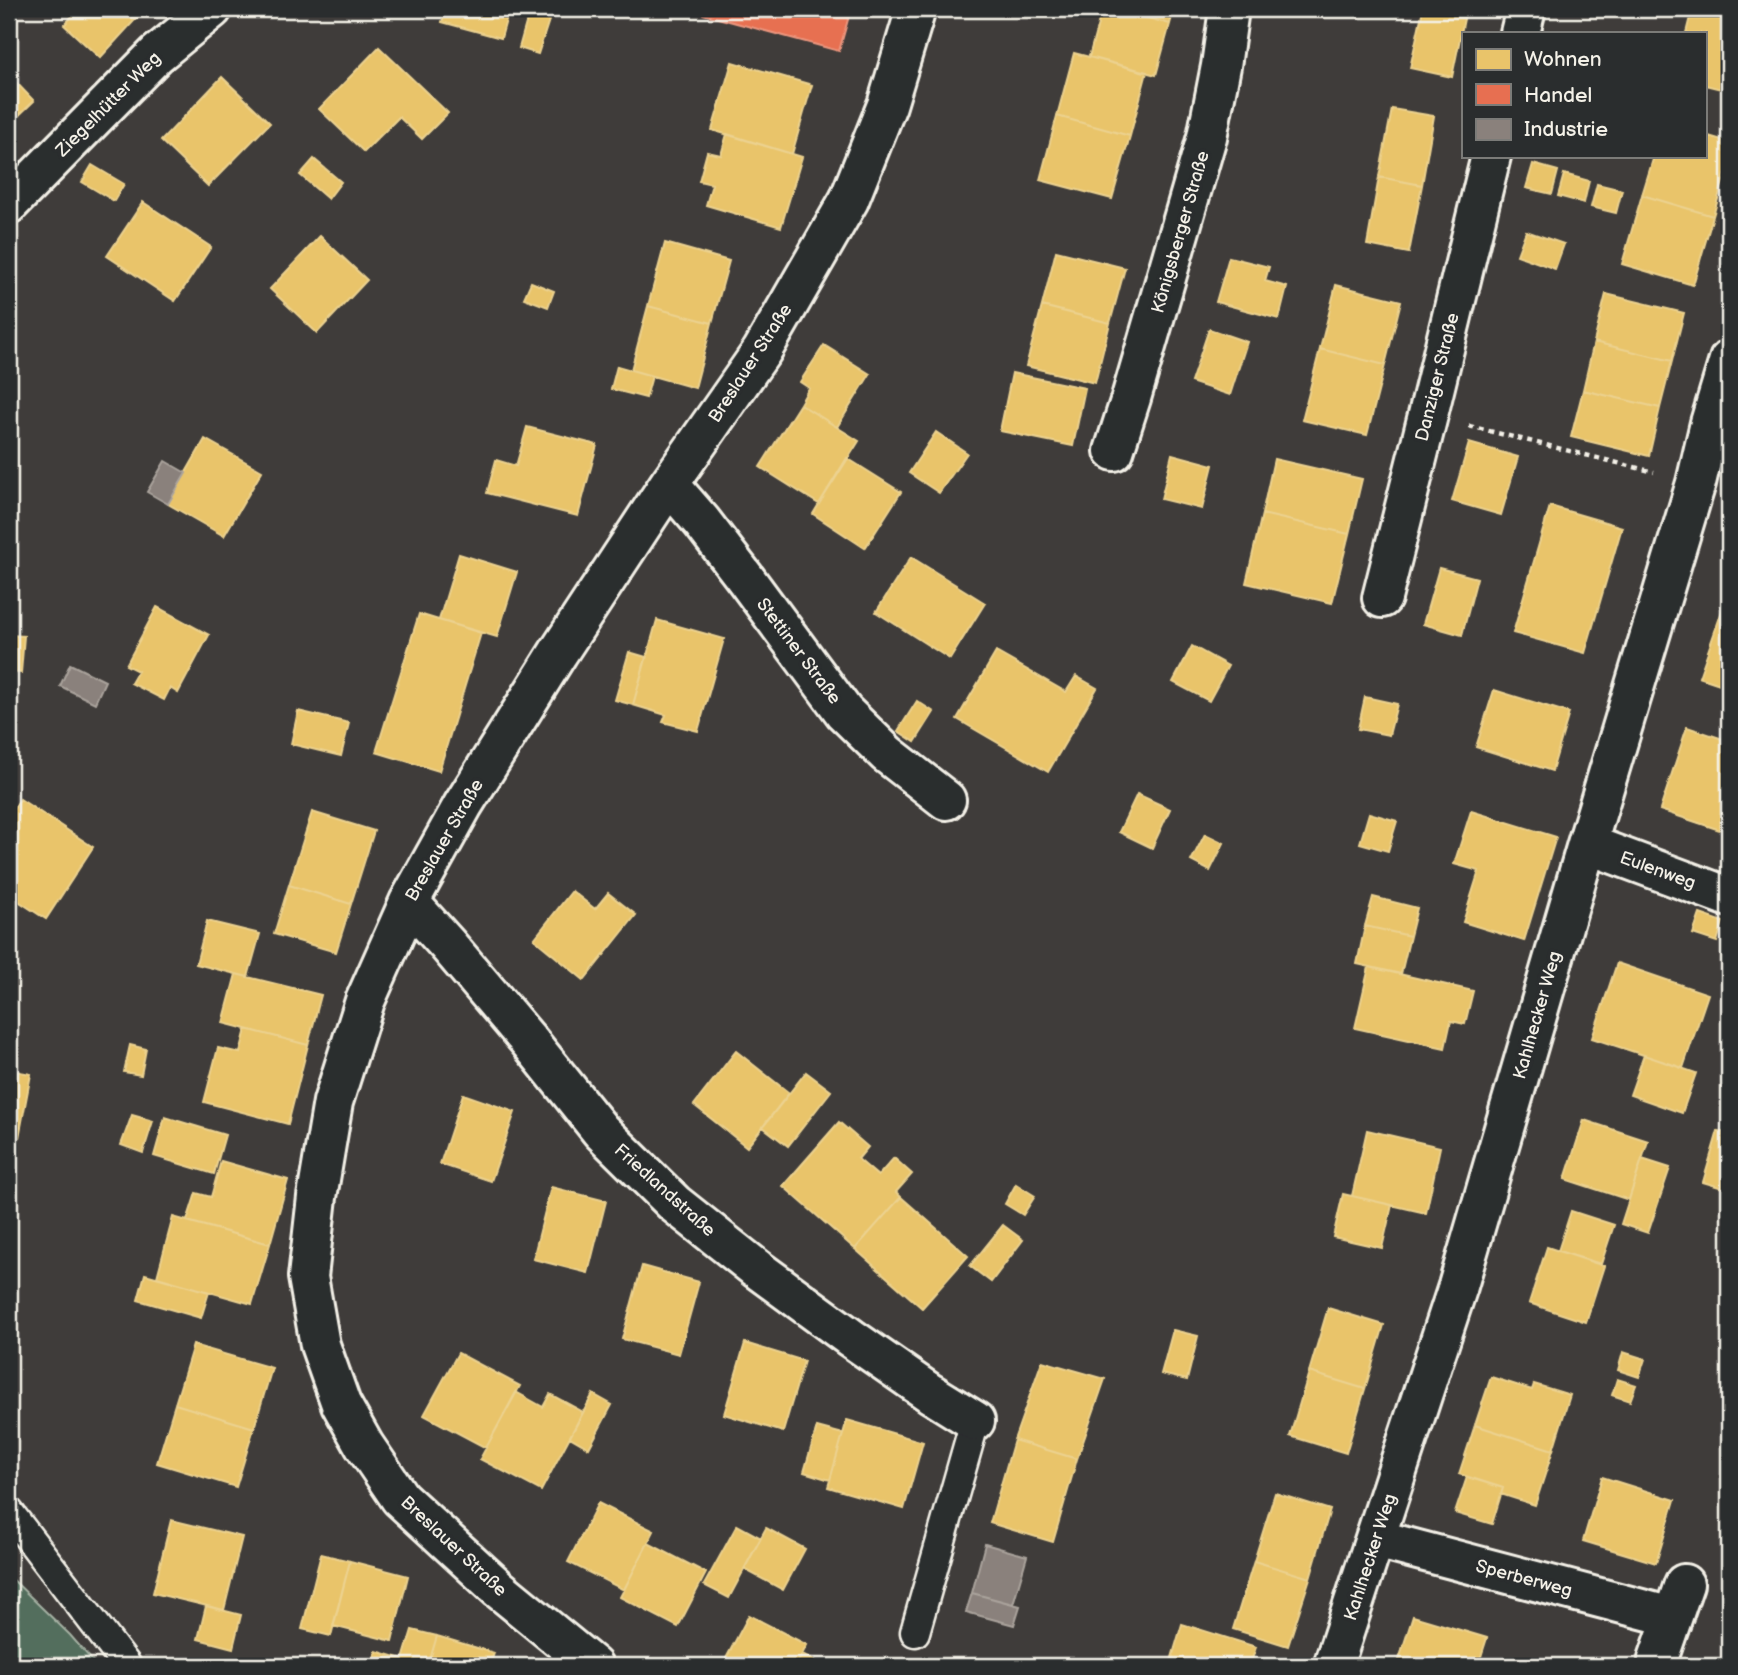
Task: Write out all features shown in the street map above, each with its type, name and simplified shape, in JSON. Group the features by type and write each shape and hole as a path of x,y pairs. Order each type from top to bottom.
{"street":[{"name":"Ziegelhütter Weg","path":"9,204 157,54 212,9"},
{"name":"Breslauer Straße","path":"593,1666 499,1589 400,1498 364,1445 341,1404 320,1345 308,1277 317,1197 333,1102 365,1001 409,901 463,805 558,653 669,484 762,351 849,200 887,106 916,9"},
{"name":"Königsberger Straße","path":"1114,451 1207,137 1229,9"},
{"path":"1520,32 1526,9"},
{"name":"Danziger Straße","path":"1382,598 1491,158"},
{"name":"Kahlhecker Weg","path":"1334,1666 1458,1286 1696,483 1720,427 1729,360"},
{"name":"Stettiner Straße","path":"669,484 745,578 844,712 887,754 946,800"},
{"name":"Eulenweg","path":"1587,844 1729,897"},
{"name":"Friedlandstraße","path":"409,901 601,1131 676,1204 757,1269 851,1338 975,1421"},
{"name":"Sperberweg","path":"1376,1539 1678,1601 1658,1659"}],"lane":[{"path":"915,1632 975,1421"},
{"path":"9,1512 127,1666"}],"path":[{"path":"1428,415 1696,483"}],"green space":[{"path":"9,1576 70,1635 97,1666 9,1666"}],"building: Wohnen":[{"path":"79,9 145,9 100,58 64,25"},
{"path":"445,9 509,9 501,38 442,22"},
{"path":"530,9 551,14 538,54 519,48"},
{"path":"1102,9 1114,9 1170,24 1156,75 1089,57"},
{"path":"1114,9 1174,9 1170,24"},
{"path":"1423,9 1466,9 1452,77 1410,68"},
{"path":"1692,9 1729,11 1729,91 1706,85 1706,32 1686,32"},
{"path":"379,47 448,113 422,139 399,117 364,152 319,109"},
{"path":"1074,53 1147,72 1130,136 1057,116"},
{"path":"732,62 812,85 792,154 712,130"},
{"path":"9,75 34,101 9,125"},
{"path":"222,77 270,123 208,186 161,141"},
{"path":"1392,109 1434,116 1422,185 1379,177"},
{"path":"1057,116 1130,136 1112,199 1040,180"},
{"path":"727,134 802,157 781,227 706,205 712,184 699,181 707,152 721,155"},
{"path":"1706,135 1729,142 1729,161 1713,216 1642,195 1653,158 1706,158"},
{"path":"314,159 341,182 328,199 300,175"},
{"path":"1533,164 1558,171 1552,194 1526,188"},
{"path":"92,165 124,184 114,201 82,182"},
{"path":"1564,174 1589,181 1584,203 1558,196"},
{"path":"1379,177 1422,185 1409,253 1367,245"},
{"path":"1597,184 1622,190 1616,213 1591,207"},
{"path":"1642,195 1713,216 1693,285 1622,264"},
{"path":"143,202 211,247 175,301 107,256"},
{"path":"1526,231 1564,244 1555,269 1517,255"},
{"path":"320,236 367,280 317,333 270,289"},
{"path":"665,243 729,261 712,323 648,306"},
{"path":"1056,251 1125,268 1110,323 1042,306"},
{"path":"1229,257 1269,267 1265,281 1287,287 1279,319 1216,302"},
{"path":"531,282 554,291 548,307 524,298"},
{"path":"1336,285 1401,301 1385,365 1320,349"},
{"path":"1606,294 1684,313 1672,361 1594,342"},
{"path":"648,306 712,323 695,388 631,370"},
{"path":"1042,306 1110,323 1095,383 1026,366"},
{"path":"1209,329 1247,342 1230,395 1191,382"},
{"path":"1594,342 1672,361 1660,408 1583,390"},
{"path":"824,345 870,374 837,427 800,404 809,388 800,382"},
{"path":"1320,349 1385,365 1367,435 1302,420"},
{"path":"617,366 652,376 646,398 611,389"},
{"path":"1012,373 1085,388 1073,446 1000,431"},
{"path":"1583,390 1660,408 1649,456 1571,437"},
{"path":"800,404 859,441 819,504 760,467"},
{"path":"527,427 597,445 578,516 487,493 496,460 516,466"},
{"path":"936,432 967,453 939,493 909,473"},
{"path":"205,439 262,471 224,536 168,504"},
{"path":"1469,443 1518,457 1501,515 1452,501"},
{"path":"1172,454 1213,465 1202,509 1161,499"},
{"path":"847,458 901,492 865,548 813,514"},
{"path":"1274,459 1362,479 1349,534 1262,514"},
{"path":"1550,506 1622,527 1585,653 1513,633"},
{"path":"1262,514 1349,534 1332,603 1246,583"},
{"path":"459,554 517,572 497,637 439,620"},
{"path":"911,557 985,603 950,659 876,612"},
{"path":"1439,568 1477,578 1462,635 1423,624"},
{"path":"1729,591 1729,687 1699,677"},
{"path":"157,607 209,635 178,693 170,688 164,700 131,683 138,671 126,665"},
{"path":"419,614 481,633 439,771 376,752"},
{"path":"657,620 724,639 698,731 663,722 666,715 633,705"},
{"path":"9,635 24,636 21,673 9,672"},
{"path":"1192,646 1228,666 1209,701 1173,682"},
{"path":"629,652 646,657 633,705 615,700"},
{"path":"996,652 1066,692 1076,676 1097,688 1048,772 957,719"},
{"path":"1494,690 1569,713 1552,771 1476,747"},
{"path":"1365,697 1397,704 1389,735 1358,729"},
{"path":"917,701 934,712 915,742 898,731"},
{"path":"298,711 349,723 341,756 291,744"},
{"path":"1687,727 1729,741 1729,833 1660,810"},
{"path":"1137,794 1170,809 1152,848 1119,832"},
{"path":"20,799 93,847 46,919 9,895 9,816"},
{"path":"1471,811 1556,837 1524,941 1463,922 1479,871 1454,864"},
{"path":"312,812 374,831 351,904 289,885"},
{"path":"1369,813 1397,821 1388,851 1360,843"},
{"path":"1205,834 1224,843 1210,871 1191,861"},
{"path":"289,885 351,904 336,952 274,934"},
{"path":"572,891 595,909 608,893 636,915 584,980 534,939"},
{"path":"1373,897 1417,908 1410,936 1365,926"},
{"path":"1700,914 1723,922 1717,942 1693,934"},
{"path":"207,921 260,934 248,977 196,964"},
{"path":"1365,926 1410,936 1401,974 1357,964"},
{"path":"1617,963 1708,994 1683,1068 1592,1038"},
{"path":"1369,967 1473,991 1465,1024 1451,1021 1445,1048 1355,1028"},
{"path":"236,974 321,995 308,1045 223,1023"},
{"path":"246,1029 308,1045 288,1124 204,1102 218,1048 240,1053"},
{"path":"130,1045 146,1049 141,1075 124,1072"},
{"path":"736,1051 789,1093 747,1147 694,1105"},
{"path":"1644,1055 1696,1073 1682,1113 1630,1095"},
{"path":"9,1070 31,1074 13,1169 9,1168"},
{"path":"806,1072 831,1091 788,1146 763,1127"},
{"path":"463,1094 515,1112 491,1181 440,1164"},
{"path":"132,1115 153,1121 143,1153 121,1145"},
{"path":"165,1117 225,1135 214,1174 154,1156"},
{"path":"1584,1120 1648,1141 1629,1200 1565,1179"},
{"path":"839,1122 868,1147 858,1159 878,1176 894,1158 912,1174 896,1192 901,1197 855,1249 783,1186"},
{"path":"1367,1130 1440,1147 1426,1213 1352,1196"},
{"path":"1718,1131 1729,1134 1729,1190 1703,1182"},
{"path":"1642,1159 1670,1168 1648,1233 1621,1224"},
{"path":"221,1161 288,1180 270,1244 187,1221 196,1193 211,1197"},
{"path":"1016,1184 1035,1196 1023,1215 1005,1204"},
{"path":"551,1187 606,1201 588,1273 533,1259"},
{"path":"1343,1194 1392,1205 1382,1248 1333,1237"},
{"path":"901,1197 968,1256 922,1308 855,1249"},
{"path":"1571,1211 1614,1225 1601,1264 1558,1251"},
{"path":"173,1217 270,1244 252,1304 157,1277"},
{"path":"1003,1225 1023,1240 991,1282 970,1266"},
{"path":"1547,1247 1604,1266 1586,1322 1529,1303"},
{"path":"642,1266 699,1282 679,1354 622,1339"},
{"path":"145,1274 209,1292 201,1318 138,1300"},
{"path":"1328,1308 1384,1325 1365,1389 1309,1372"},
{"path":"1173,1330 1198,1336 1187,1380 1161,1374"},
{"path":"745,1343 804,1361 783,1432 724,1414"},
{"path":"193,1345 272,1368 254,1428 175,1404"},
{"path":"1623,1352 1645,1359 1639,1377 1618,1370"},
{"path":"458,1353 520,1386 486,1448 424,1415"},
{"path":"1042,1361 1105,1379 1077,1459 1014,1440"},
{"path":"1309,1372 1365,1389 1346,1453 1290,1436"},
{"path":"1491,1377 1532,1390 1534,1384 1570,1395 1553,1450 1475,1425"},
{"path":"1617,1379 1636,1385 1630,1401 1612,1395"},
{"path":"516,1392 543,1407 550,1394 583,1412 541,1491 480,1459"},
{"path":"593,1394 612,1405 589,1448 570,1437"},
{"path":"175,1404 254,1428 236,1487 157,1463"},
{"path":"847,1420 923,1442 904,1509 828,1487"},
{"path":"1475,1425 1553,1450 1535,1505 1501,1494 1503,1488 1459,1474"},
{"path":"817,1427 843,1434 830,1480 804,1472"},
{"path":"1014,1440 1077,1459 1053,1542 990,1523"},
{"path":"1467,1477 1503,1488 1492,1524 1455,1513"},
{"path":"1602,1477 1675,1500 1656,1563 1583,1541"},
{"path":"1275,1493 1330,1510 1310,1578 1254,1561"},
{"path":"598,1503 654,1531 624,1590 568,1562"},
{"path":"171,1520 242,1537 224,1610 153,1593"},
{"path":"737,1525 761,1538 729,1598 704,1585"},
{"path":"766,1528 805,1549 783,1590 744,1569"},
{"path":"648,1543 706,1573 678,1627 620,1597"},
{"path":"321,1554 350,1561 331,1636 302,1629"},
{"path":"350,1561 408,1576 392,1641 333,1626"},
{"path":"1254,1561 1310,1578 1288,1646 1233,1629"},
{"path":"206,1606 241,1615 233,1648 198,1639"},
{"path":"749,1615 807,1645 796,1666 722,1666"},
{"path":"1413,1616 1487,1638 1478,1666 1397,1666"},
{"path":"1182,1624 1256,1647 1250,1666 1186,1666 1171,1661"},
{"path":"412,1630 437,1636 428,1666 401,1666"},
{"path":"437,1636 494,1653 490,1666 428,1666"},
{"path":"376,1651 403,1659 401,1666 372,1666"},
{"path":"802,1654 825,1666 796,1666"}],"building: Handel":[{"path":"704,9 851,9 839,51 703,14"}],"building: Industrie":[{"path":"165,461 186,473 168,504 147,492"},
{"path":"70,664 105,681 95,703 60,686"},
{"path":"985,1544 1027,1556 1013,1604 972,1593"},
{"path":"972,1593 1020,1606 1014,1625 966,1612"}]}
